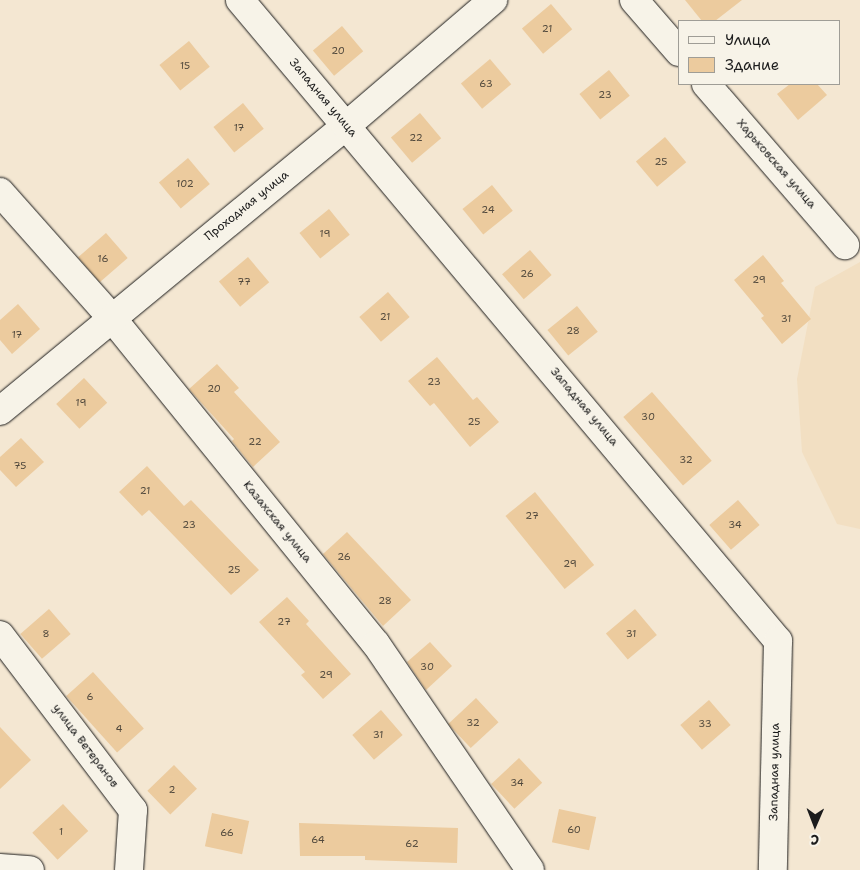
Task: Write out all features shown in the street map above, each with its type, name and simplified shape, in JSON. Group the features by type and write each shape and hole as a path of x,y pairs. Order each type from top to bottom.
{"street":[{"name":"Западная улица","path":"240,0 778,640 773,870"},
{"name":"Проходная улица","path":"0,411 111,317 346,126 493,0"},
{"path":"634,0 678,51"},
{"name":"Харьковская улица","path":"707,85 845,245"},
{"name":"Казахская улица","path":"0,192 111,317 376,644 530,870"},
{"name":"улица Ветеранов","path":"0,635 133,810 129,870"},
{"path":"0,868 30,870"}],"shaded area":[{"path":"860,262 860,529 837,524 802,452 797,379 815,287"}],"building":[{"path":"685,0 742,0 716,20 701,20"},
{"path":"551,4 572,29 543,54 522,28"},
{"path":"342,26 363,51 334,76 313,50"},
{"path":"189,41 210,67 180,91 159,65"},
{"path":"490,59 511,84 482,109 461,83"},
{"path":"609,70 630,96 600,120 579,94"},
{"path":"789,85 818,85 827,95 798,120 777,94"},
{"path":"243,103 264,129 234,153 213,127"},
{"path":"420,113 441,138 412,163 391,137"},
{"path":"665,137 686,162 657,187 636,161"},
{"path":"188,158 210,184 181,208 159,182"},
{"path":"492,185 513,211 483,235 462,209"},
{"path":"329,209 350,235 320,259 299,233"},
{"path":"106,233 128,258 100,282 78,257"},
{"path":"530,250 552,275 524,299 502,274"},
{"path":"763,255 784,281 781,283 811,319 782,344 761,318 764,316 734,280"},
{"path":"248,257 269,282 240,307 219,281"},
{"path":"388,292 410,317 381,342 359,317"},
{"path":"18,304 40,329 12,354 0,340 0,320"},
{"path":"577,306 598,332 568,356 547,330"},
{"path":"437,357 473,400 477,397 499,422 470,447 434,403 430,406 408,381"},
{"path":"217,364 239,388 234,392 280,442 253,467 232,441 234,439 189,389"},
{"path":"84,378 107,403 79,429 56,404"},
{"path":"652,392 712,461 683,486 623,417"},
{"path":"21,438 44,462 16,487 0,470 0,457"},
{"path":"147,466 184,506 191,500 259,570 231,595 149,510 142,516 119,492"},
{"path":"535,492 594,565 565,589 505,516"},
{"path":"738,500 760,525 731,550 709,525"},
{"path":"347,532 411,600 383,626 323,554"},
{"path":"287,597 309,621 306,624 351,674 323,699 301,675 305,672 259,622"},
{"path":"49,609 71,634 42,659 20,634"},
{"path":"635,609 657,635 628,659 606,633"},
{"path":"430,642 452,666 426,690 407,662"},
{"path":"93,672 144,728 117,753 66,696"},
{"path":"476,698 499,722 471,748 448,724"},
{"path":"709,700 731,725 702,750 680,725"},
{"path":"381,710 403,735 374,760 352,735"},
{"path":"0,727 31,760 0,789"},
{"path":"519,758 542,783 514,809 491,784"},
{"path":"174,765 197,789 170,814 147,791"},
{"path":"63,804 88,831 58,860 32,833"},
{"path":"559,809 596,817 589,850 552,842"},
{"path":"212,813 249,821 242,854 205,846"},
{"path":"299,823 458,828 457,863 365,860 365,856 300,856"}]}
